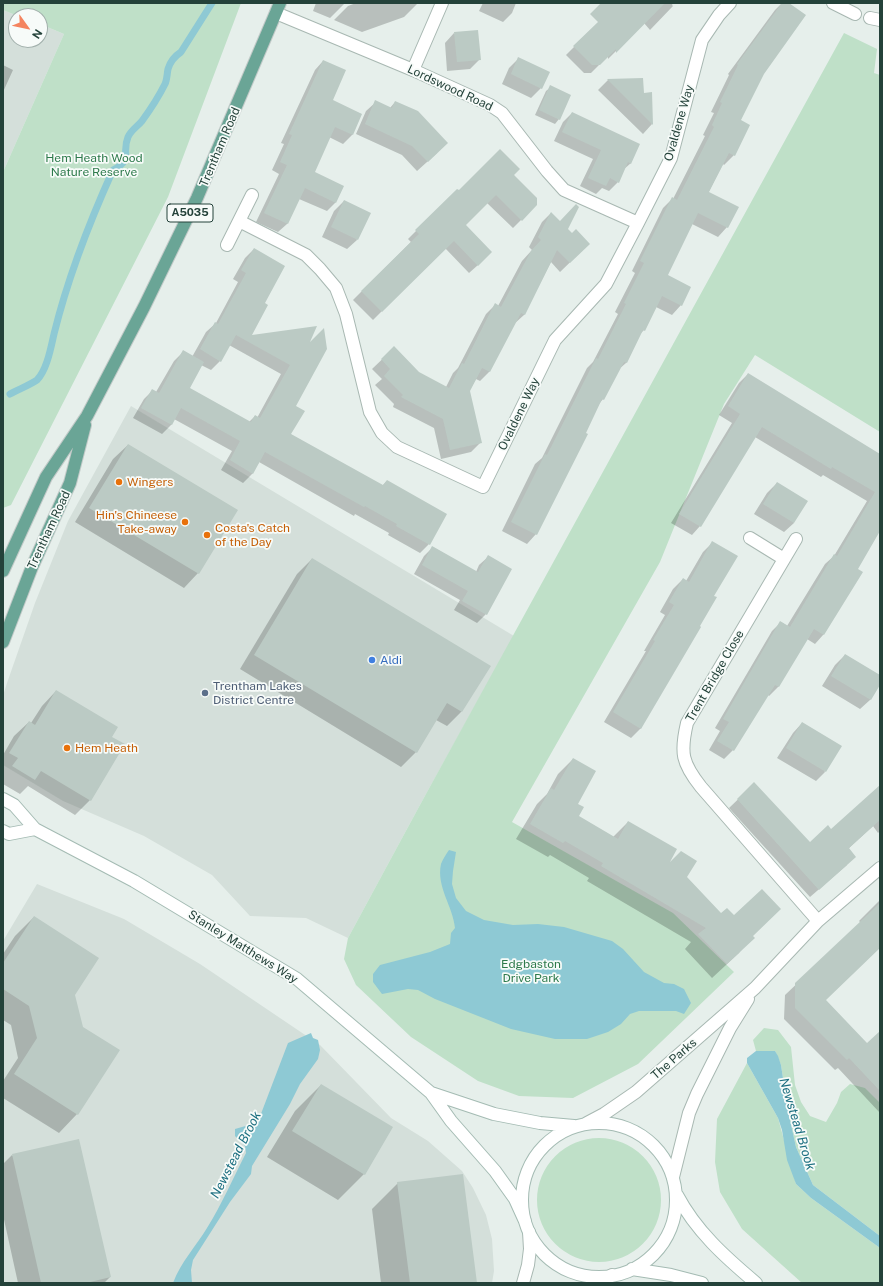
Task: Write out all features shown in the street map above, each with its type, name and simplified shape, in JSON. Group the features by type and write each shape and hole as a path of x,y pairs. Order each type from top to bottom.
{"main road":[{"name":"Trentham Road","path":"3,571 6,554 46,477 87,416 144,307 198,198 278,8"},
{"name":"Trentham Road","path":"3,642 32,567 70,483 87,416"}],"street":[{"path":"413,70 442,3"},
{"name":"Ovaldene Way","path":"239,221 306,255 336,288 346,314 370,412 382,433 397,447 483,487 555,340 606,284 638,223 671,158 702,40 719,15 730,3"},
{"path":"833,3 854,14"},
{"name":"Lordswood Road","path":"278,8 490,105 502,113 547,171 564,190 638,223"},
{"path":"227,245 252,195"},
{"path":"750,538 784,559"},
{"name":"Trent Bridge Close","path":"796,539 687,723 683,739 683,756 690,773 818,921"},
{"name":"Stanley Matthews Way","path":"3,799 14,806 35,829 134,881 297,979 431,1093 451,1121 495,1171 514,1199 538,1246 549,1258 568,1270 590,1276 601,1277 612,1275"},
{"path":"3,831 9,834 35,829"},
{"name":"The Parks","path":"523,1283 528,1265 530,1249 523,1211 523,1189 525,1178 534,1158 541,1149 568,1129 583,1125 604,1114 636,1092 755,988 818,921 880,868"},
{"name":"The Parks","path":"673,1177 689,1113 697,1094 730,1028 755,988"},
{"name":"Stanley Matthews Way","path":"431,1093 494,1114 540,1122 583,1125 600,1123 624,1127 640,1134 654,1146 662,1155 673,1177"},
{"path":"600,1283 612,1275 632,1270 649,1258 663,1243 672,1224 676,1209 676,1194 673,1177"},
{"path":"676,1194 684,1209 706,1238 756,1283"},
{"path":"632,1270 671,1275 702,1283"}],"shaded area":[{"path":"3,10 8,12 8,48 48,48 48,27 64,34 3,172"},
{"name":"Trentham Lakes District Centre","path":"131,406 514,636 348,938 306,918 250,916 212,875 144,836 63,801 3,765 3,696 35,603 68,521"},
{"path":"37,884 124,919 200,964 320,1045 391,1118 428,1141 462,1171 473,1188 486,1215 492,1239 494,1271 492,1283 3,1283 3,941"}],"green space":[{"name":"Hem Heath Wood Nature Reserve","path":"3,3 241,3 168,197 11,505 3,508 3,172 64,34 48,27 48,8 8,8 8,12 3,10"},
{"name":"Edgbaston Drive Park","path":"844,33 877,49 874,73 880,75 880,432 755,355 724,404 660,562 512,822 673,913 734,972 638,1064 573,1098 519,1096 478,1081 411,1037 356,985 344,959 348,938"},
{"path":"764,1028 778,1030 791,1047 795,1085 801,1102 810,1116 826,1122 837,1103 841,1092 850,1084 865,1088 880,1103 880,1236 813,1185 796,1147 788,1111 781,1065 775,1051 756,1051 753,1040"},
{"path":"747,1063 778,1118 796,1184 811,1198 880,1248 880,1283 802,1283 742,1229 720,1192 715,1162 717,1119"},
{"path":"599,1138 611,1139 623,1143 643,1156 656,1176 660,1188 660,1212 656,1224 643,1244 623,1257 611,1261 599,1262 587,1261 575,1257 555,1244 542,1224 538,1212 537,1200 538,1188 542,1176 555,1156 575,1143 587,1139"}],"water":[{"path":"449,850 456,852 452,884 456,898 466,911 484,920 513,925 538,924 564,927 612,941 623,949 644,972 664,983 674,984 684,989 691,1003 684,1014 676,1011 639,1011 630,1014 621,1024 608,1032 587,1039 555,1039 511,1029 435,999 418,990 408,989 382,994 373,982 373,974 380,965 430,952 450,944 451,933 455,928 454,920 443,889 440,872 441,864"},
{"path":"311,1033 313,1038 318,1040 320,1050 318,1059 300,1084 290,1104 252,1166 251,1174 230,1202 193,1260 191,1270 192,1283 173,1283 184,1261 203,1235 223,1200 246,1153 245,1146 235,1136 235,1129 249,1125 259,1119 288,1043"},
{"path":"756,1051 775,1051 778,1056 796,1147 813,1185 880,1236 880,1248 811,1198 796,1184 787,1160 782,1130 778,1118 747,1063 747,1058"}],"building":[{"path":"601,3 665,3 616,53 616,49 600,65 592,65 573,46 598,22 590,14"},
{"path":"782,3 789,3 806,15 764,74 741,120 750,125 735,156 729,153 709,192 739,207 728,228 698,213 668,275 691,287 682,306 662,296 627,363 624,362 604,400 602,399 586,433 588,434 537,535 511,522 545,454 547,455 596,358 598,359 626,304 624,303 644,263 640,261 672,197 677,200 714,127 712,125 722,103 720,102 738,65 737,64"},
{"path":"478,30 481,60 457,62 454,32"},
{"path":"518,57 550,72 542,89 511,74"},
{"path":"323,60 346,70 333,100 362,114 353,135 335,127 315,172 344,186 336,203 305,188 288,224 264,213 287,165 280,162 292,135 289,134"},
{"path":"643,78 644,93 652,92 653,125 607,79"},
{"path":"550,85 571,95 560,120 539,110"},
{"path":"375,100 392,108 395,101 418,111 448,143 428,162 412,146 365,124"},
{"path":"572,112 640,144 631,164 628,162 619,183 610,178 606,186 588,178 601,150 562,132"},
{"path":"500,149 520,169 514,175 537,198 537,205 522,221 496,195 466,225 492,252 478,266 454,241 382,312 361,291 419,234 415,230 457,189 459,190"},
{"path":"344,200 371,213 358,240 331,227"},
{"path":"576,204 579,207 568,229 572,233 576,229 590,244 570,263 557,250 525,315 521,313 490,372 482,368 470,391 482,443 450,450 443,419 401,397 403,395 384,376 390,369 381,359 394,346 419,372 449,388 462,363 464,364 495,303 501,307 531,251 541,240 538,237 551,212 560,221"},
{"path":"254,248 285,266 265,303 268,305 252,335 317,326 310,342 324,328 327,349 296,406 305,411 291,434 383,485 387,480 447,514 430,545 396,526 397,524 265,452 253,474 230,460 240,441 181,408 172,425 141,408 152,389 159,393 183,350 204,362 190,388 251,422 255,415 260,418 290,365 236,335 221,362 200,349 215,322 218,324 246,273 241,270"},
{"path":"748,373 880,454 880,531 858,569 863,572 824,635 814,629 779,687 775,685 734,751 717,741 729,722 723,719 780,621 790,627 834,554 837,556 875,492 832,467 831,469 762,427 701,527 679,514 740,414 728,406"},
{"path":"128,444 238,510 199,574 89,508"},
{"path":"777,482 808,501 794,523 763,504"},
{"path":"712,541 738,556 714,596 717,597 700,626 701,627 641,729 613,712 655,641 653,640 674,605 669,602 683,578 689,582"},
{"path":"432,546 478,572 488,555 512,569 487,615 462,601 468,591 422,565"},
{"name":"Aldi","path":"312,558 491,666 462,712 447,703 417,753 254,655"},
{"path":"845,654 880,675 880,685 871,700 831,676"},
{"name":"Hem Heath","path":"56,690 118,727 112,737 125,744 91,801 41,771 35,780 12,766 18,758 9,753 29,721 35,725"},
{"path":"802,722 842,746 826,772 786,748"},
{"path":"573,758 596,771 578,804 584,807 579,816 618,839 628,821 677,849 670,862 681,851 697,861 687,877 721,913 727,908 734,915 762,889 781,909 753,936 755,938 727,964 698,934 706,928 601,866 603,863 565,841 563,843 530,824 551,788 554,790"},
{"path":"754,782 810,842 828,825 831,829 880,785 880,820 849,848 856,857 819,890 737,799"},
{"path":"880,903 880,948 826,1000 867,1043 880,1031 880,1091 849,1058 847,1060 795,1008 795,983"},
{"path":"34,916 99,958 75,995 83,1027 120,1050 78,1115 14,1074 37,1038 29,1006 3,989 3,963"},
{"path":"321,1084 393,1127 365,1175 292,1131"},
{"path":"79,1139 111,1277 86,1283 41,1283 12,1154"},
{"path":"463,1174 477,1283 410,1283 397,1182"}],"waterway":[{"path":"10,394 32,383 40,376 48,358 66,292 80,250 113,170 123,163 125,159 128,137 132,130 142,121 154,103 166,82 170,64 181,52 212,3"}],"place":[{"name":"Wingers","path":"119,482"},
{"name":"Hin's Chineese Take-away","path":"185,522"},
{"name":"Costa's Catch of the Day","path":"207,535"},
{"name":"Aldi","path":"372,660"},
{"name":"Trentham Lakes District Centre","path":"205,693"},
{"name":"Hem Heath","path":"67,748"}],"water label":[{"name":"Newstead Brook","path":"797,1124"},
{"name":"Newstead Brook","path":"236,1155"}]}
